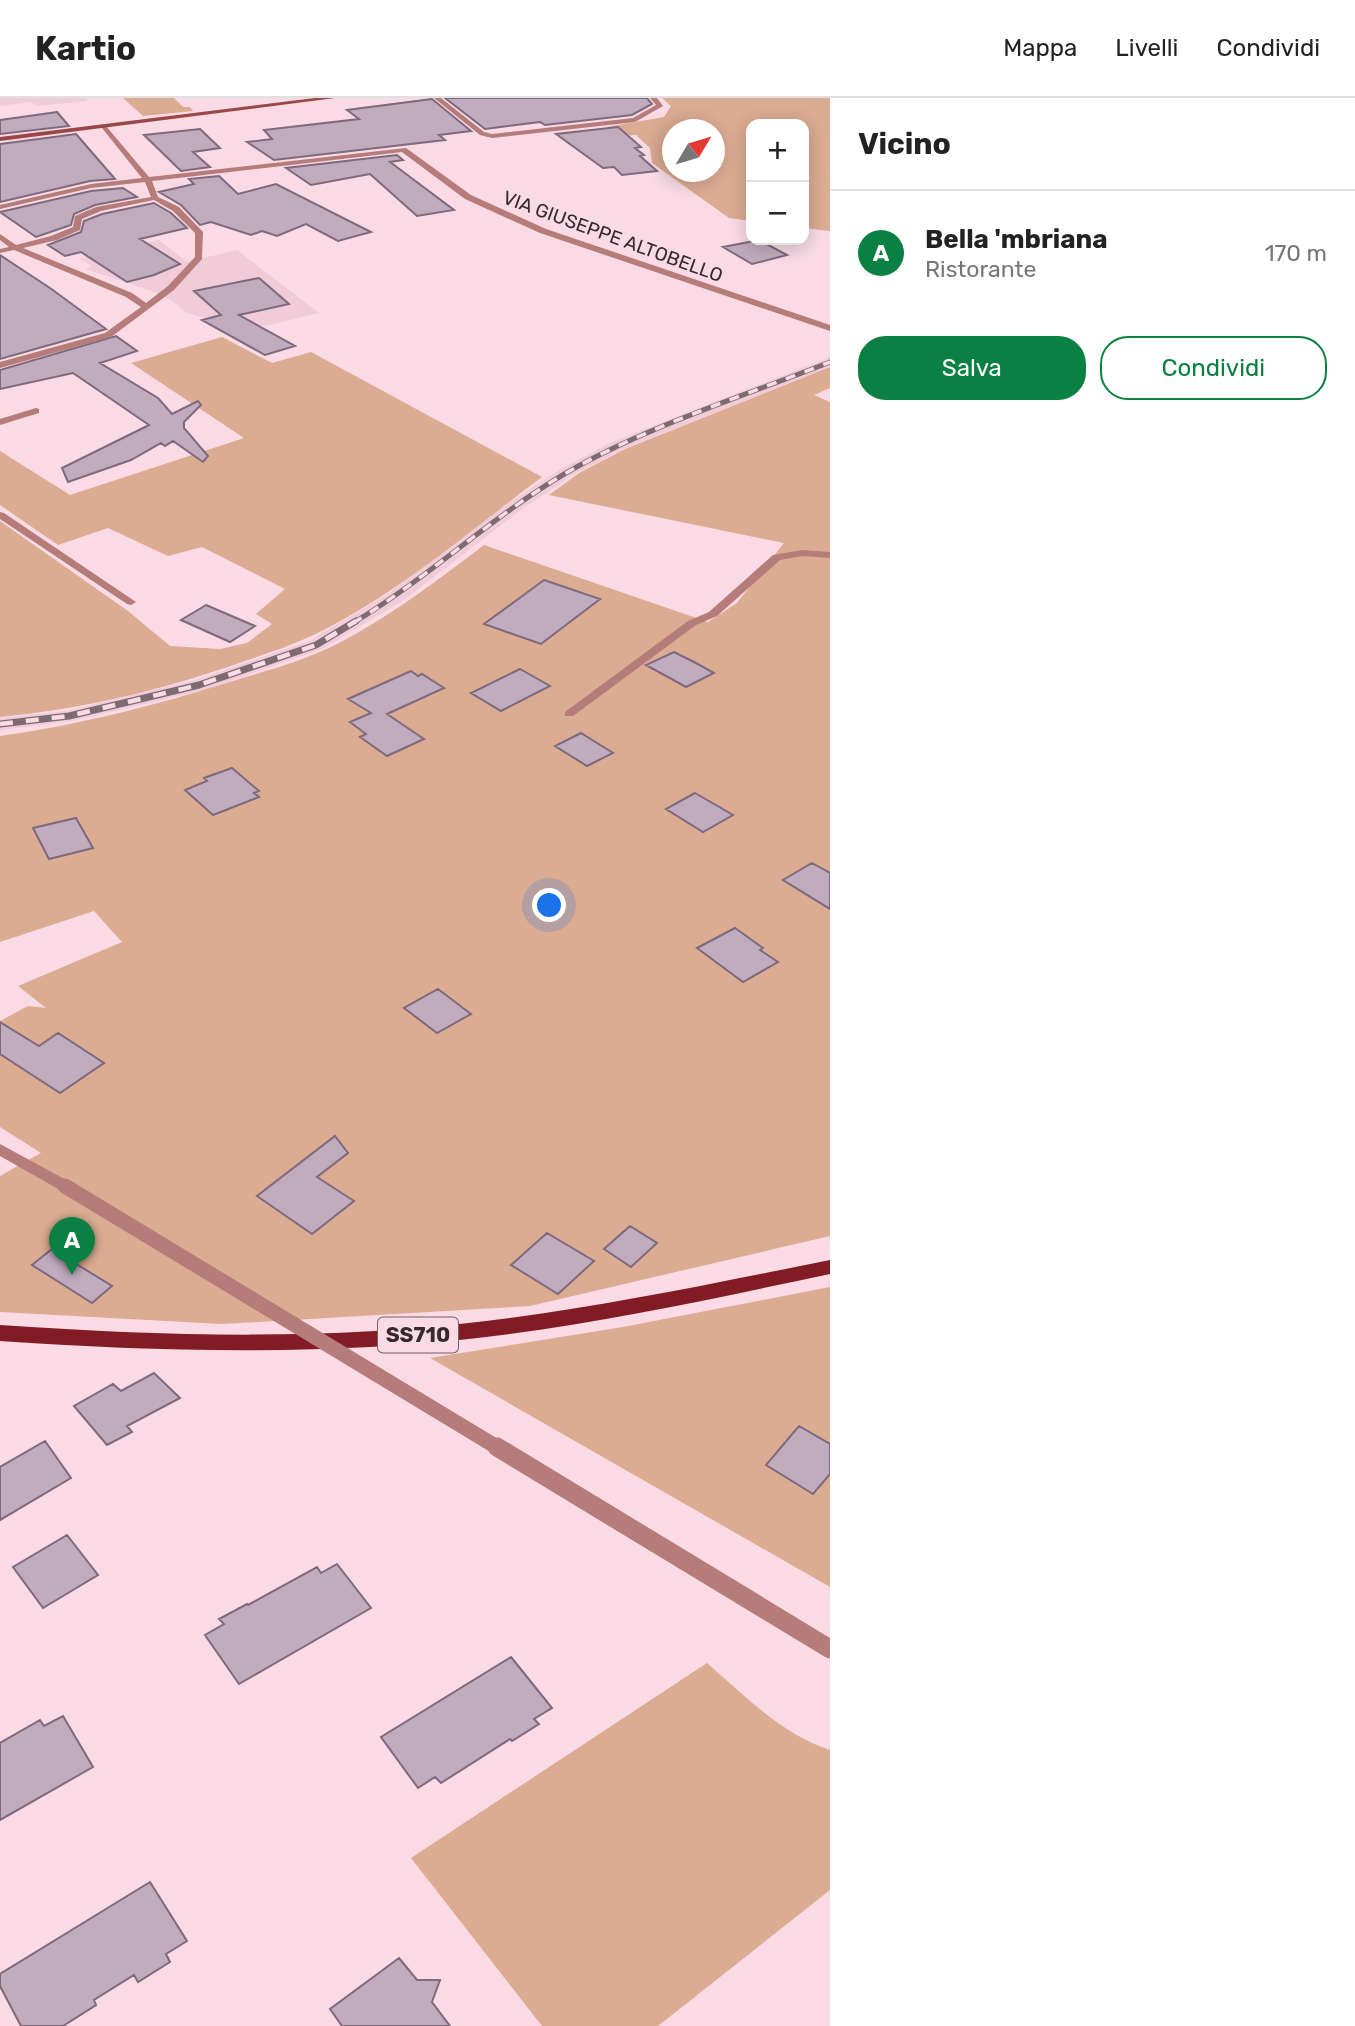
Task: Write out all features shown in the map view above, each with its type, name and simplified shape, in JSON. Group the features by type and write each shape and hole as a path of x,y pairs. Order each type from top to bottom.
{"main road":[{"path":"0,139 332,98"},
{"name":"SS710","path":"0,1334 134,1342 378,1339 488,1329 684,1297 830,1267"}],"street":[{"path":"437,98 482,134 492,136 635,120 660,106 653,98"},
{"path":"104,127 148,180 155,198"},
{"name":"VIA GIUSEPPE ALTOBELLO","path":"0,207 91,186 403,150 468,197 494,211 620,258 830,328"},
{"path":"0,251 54,238 77,228 78,218 99,209 155,198 176,209 199,232 201,247 199,257 187,273 108,335 0,365"},
{"path":"0,236 14,247 129,295 147,307"},
{"path":"0,422 36,411"},
{"path":"0,515 131,602"},
{"path":"569,714 692,623 713,614 777,557 802,552 830,555"},
{"path":"0,1149 830,1649"}],"shaded area":[{"path":"0,98 85,98 88,101 37,106 31,102 0,106"},
{"path":"123,98 174,98 183,107 190,107 193,111 143,116"},
{"path":"662,98 830,98 830,231 809,229 809,119 746,119 746,220 729,218 679,182 725,182 725,119 662,119 662,170 652,163 650,148 636,135 618,136 606,127 664,117 671,106"},
{"path":"159,240 187,262 237,250 319,313 264,326 235,327 187,313 171,300 152,291 86,269 92,266 79,259"},
{"path":"222,337 272,363 311,352 542,477 389,591 312,636 278,650 153,690 62,709 0,717 0,521 128,611 170,646 220,649 247,643 272,624 256,614 285,589 202,547 168,556 108,528 58,545 0,505 0,451 70,495 244,438 131,363"},
{"path":"830,357 830,367 623,449 573,475 522,509 404,600 322,649 204,690 72,721 0,730 0,718 67,711 195,680 309,641 388,594 507,504 559,470 610,443"},
{"path":"830,367 830,388 814,395 830,402 830,1236 530,1306 222,1324 0,1312 0,1176 41,1153 0,1127 0,1021 28,1006 46,1008 18,986 122,942 94,911 0,942 0,736 147,706 314,655 396,609 484,545 708,622 737,603 784,543 549,495 579,473 625,449"},
{"path":"830,1287 830,1587 430,1358 623,1327"},
{"path":"707,1663 780,1724 830,1750 830,1890 658,2026 542,2026 411,1858"}],"building":[{"path":"445,98 647,98 652,104 632,115 485,129"},
{"path":"432,99 471,131 439,135 445,140 274,160 247,142 272,139 264,130 359,119 347,110"},
{"path":"57,112 69,126 0,134 0,120"},
{"path":"618,127 641,147 635,148 657,171 622,175 614,167 603,168 556,134"},
{"path":"200,129 220,148 193,152 210,167 181,171 144,135"},
{"path":"76,134 115,179 90,181 0,202 0,144"},
{"path":"397,155 403,160 390,162 454,210 417,216 370,174 311,185 286,168"},
{"path":"219,176 238,194 276,184 371,232 338,241 306,224 277,236 262,231 251,235 211,222 200,225 181,205 159,192 194,184 189,179"},
{"path":"123,188 137,197 95,205 74,214 71,225 36,237 0,212 91,191"},
{"path":"154,203 171,213 187,228 140,239 180,264 154,275 127,282 81,252 65,256 48,245 81,232 84,221 102,214"},
{"path":"746,243 746,245 768,245 787,255 752,264 723,247"},
{"path":"0,255 50,288 106,329 0,359"},
{"path":"259,278 289,304 239,315 295,346 265,355 202,320 221,315 194,291"},
{"path":"116,336 137,351 100,363 158,398 172,414 198,401 201,405 184,422 184,428 208,456 203,462 173,441 165,446 161,443 131,460 68,482 62,468 149,425 73,373 0,389 0,370"},
{"path":"544,580 600,599 541,644 484,624"},
{"path":"206,605 255,626 230,642 181,620"},
{"path":"674,652 714,673 686,687 646,665"},
{"path":"520,669 550,686 501,711 471,693"},
{"path":"411,671 418,676 422,674 444,688 387,714 424,739 387,756 360,737 366,734 350,722 371,713 348,699"},
{"path":"581,733 613,753 587,766 555,746"},
{"path":"232,768 259,791 254,793 259,797 213,815 185,790 207,781 204,778"},
{"path":"695,793 733,815 703,832 666,809"},
{"path":"76,818 93,848 49,859 33,828"},
{"path":"812,863 830,873 830,909 783,880"},
{"path":"735,928 778,962 743,982 697,948"},
{"path":"438,989 471,1014 437,1033 404,1008"},
{"path":"0,1022 39,1046 58,1033 104,1063 60,1093 0,1054"},
{"path":"335,1136 348,1153 317,1177 354,1201 312,1234 257,1196"},
{"path":"630,1226 657,1243 631,1267 604,1249"},
{"path":"547,1233 594,1261 558,1294 511,1265"},
{"path":"52,1249 112,1286 92,1303 32,1265"},
{"path":"154,1373 180,1398 127,1426 132,1432 107,1445 74,1406 113,1384 121,1391"},
{"path":"799,1426 830,1444 830,1474 813,1494 766,1465"},
{"path":"45,1441 71,1478 0,1520 0,1467"},
{"path":"67,1535 98,1575 43,1608 13,1567"},
{"path":"337,1564 371,1608 239,1684 205,1635 224,1624 219,1619 317,1567 321,1573"},
{"path":"511,1657 552,1708 534,1719 539,1724 512,1741 510,1739 441,1783 435,1777 418,1788 381,1737"},
{"path":"63,1716 93,1767 0,1820 0,1743 40,1720 44,1726"},
{"path":"150,1882 187,1941 166,1954 170,1962 138,1982 134,1975 94,2000 96,2005 63,2026 21,2026 0,1986 0,1974"},
{"path":"399,1958 417,1980 440,1980 432,2002 450,2026 342,2026 330,2009"}],"railway":[{"path":"353,623 407,587 538,490 596,456 695,413 830,362"},
{"path":"0,724 69,716 199,685 316,645 356,621"}],"place":[{"name":"Bella 'mbriana","path":"72,1275"}]}
